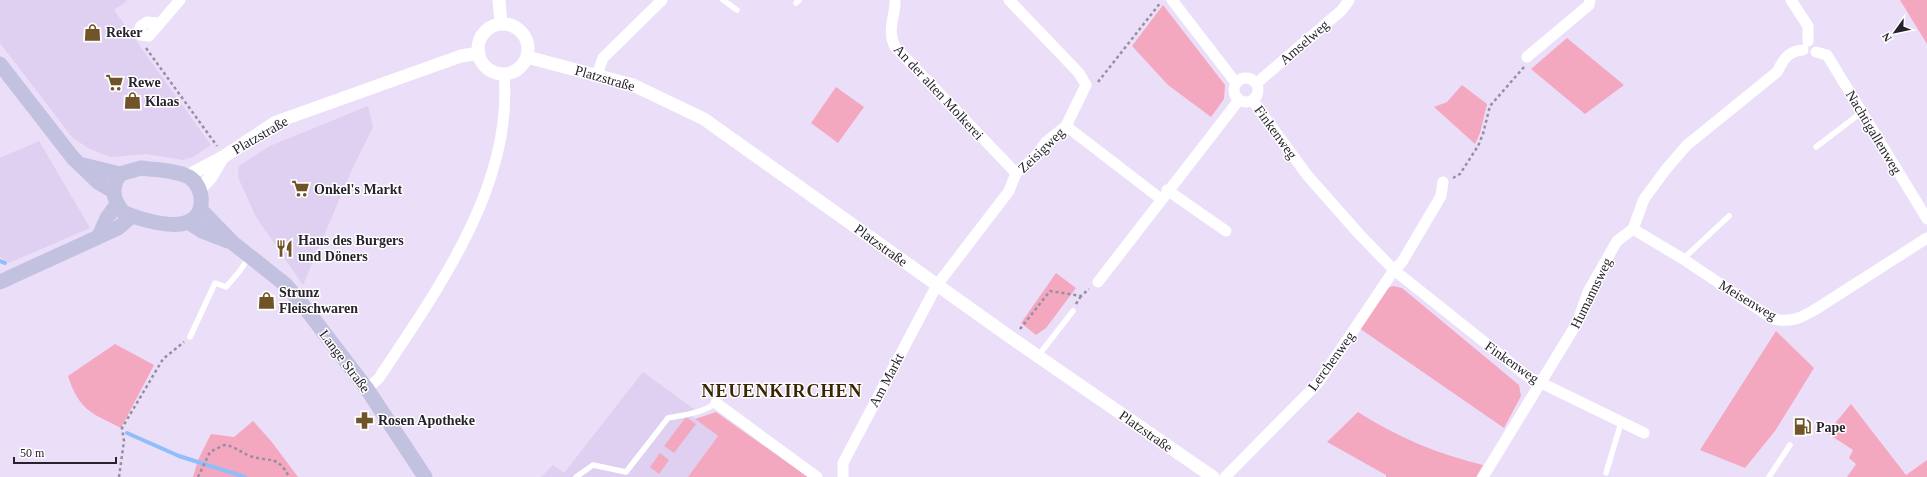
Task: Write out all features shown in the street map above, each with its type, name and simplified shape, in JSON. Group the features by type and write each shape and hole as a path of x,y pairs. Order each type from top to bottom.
{"main road":[{"path":"0,64 33,105 49,130 78,163 115,198 123,212 150,221 174,224 188,222 200,209 202,198 200,189 196,181 187,176 141,168 120,174 78,163"},
{"path":"99,236 115,198 114,182 120,174"},
{"name":"Lange Straße","path":"200,209 233,243 286,285 366,389 425,477"},
{"path":"0,282 118,228 132,216"},
{"name":"Lange Straße","path":"188,222 202,231 233,243"}],"street":[{"path":"145,37 149,36 159,23 169,15 180,0"},
{"path":"499,0 501,24"},
{"path":"597,75 602,58 662,0"},
{"name":"An der alten Molkerei","path":"896,0 891,19 891,40 895,47 1016,173"},
{"path":"1009,0 1079,73 1086,85"},
{"path":"1172,0 1236,83"},
{"name":"Amselweg","path":"1257,83 1342,10 1349,0"},
{"path":"1527,57 1589,5 1590,0"},
{"path":"1633,229 1644,199 1666,168 1688,145 1778,72 1784,58 1806,46 1808,26 1791,0"},
{"path":"501,24 517,28 527,41 527,57 518,69 504,74 497,73 485,66 479,53 478,45 481,37 493,26 501,24"},
{"name":"Nachtigallenweg","path":"1806,46 1813,42 1816,46 1816,52 1827,55 1927,219"},
{"name":"Platzstraße","path":"187,176 224,156 276,122 461,56 479,53"},
{"name":"Platzstraße","path":"527,57 633,85 704,119 1037,356 1213,477"},
{"path":"366,389 379,378 440,286 477,212 498,156 506,97 504,74"},
{"path":"1243,78 1251,78 1257,83 1259,90 1258,96 1253,101 1246,103 1239,100 1235,96 1234,89 1236,83 1243,78"},
{"name":"Zeisigweg","path":"937,285 1009,191 1016,173 1034,158 1046,142 1066,126 1086,85"},
{"path":"1098,282 1239,100"},
{"name":"Finkenweg","path":"1253,101 1307,175 1360,235 1394,270 1527,376 1644,433"},
{"path":"1066,126 1164,195 1226,231"},
{"name":"Platzstraße","path":"200,189 211,177 224,156"},
{"path":"1394,270 1402,262 1441,196 1443,182"},
{"name":"Meisenweg","path":"1633,229 1683,259 1773,318 1784,321 1799,319 1927,238"},
{"name":"Humannsweg","path":"1483,477 1542,383 1577,323 1588,292 1617,241 1633,229"},
{"name":"Lerchenweg","path":"1225,477 1318,383 1394,270"},
{"name":"Am Markt","path":"843,477 843,463 937,285"},
{"path":"716,403 817,477"}],"lane":[{"path":"723,0 737,10"},
{"path":"1816,147 1862,112"},
{"path":"1683,259 1729,216"},
{"path":"190,337 216,283 226,287 250,257"},
{"path":"1037,356 1073,311"},
{"path":"576,477 593,465 626,472 668,418 689,415 710,407 716,403"},
{"path":"1606,473 1621,423"},
{"path":"1769,477 1790,445"}],"path":[{"path":"1086,85 1099,82 1163,0"},
{"path":"145,37 145,48 224,156"},
{"path":"1443,182 1460,174 1483,134 1490,106 1523,69 1527,57"},
{"path":"1013,339 1050,291 1081,296 1098,282"},
{"path":"119,477 124,441 122,428 163,359 190,337"},
{"path":"198,477 210,452 224,445 230,445 249,455 274,460 283,465 289,477"}],"shaded area":[{"path":"0,0 126,0 127,1 114,10 211,145 193,157 183,160 146,154 110,157 88,148 72,137 0,43"},
{"path":"1900,0 1927,0 1927,44"},
{"path":"1163,5 1225,85 1224,99 1211,117 1168,85 1132,46"},
{"path":"1567,38 1624,85 1585,114 1531,69"},
{"path":"1462,85 1487,104 1480,133 1475,144 1434,107 1447,102"},
{"path":"836,87 864,107 838,143 811,123"},
{"path":"368,106 373,127 354,165 303,285 256,217 238,177 239,166 270,146"},
{"path":"39,141 90,228 9,263 0,257 0,158"},
{"path":"1056,273 1076,288 1046,328 1036,335 1021,323"},
{"path":"1393,286 1402,288 1519,385 1521,396 1504,428 1359,328 1388,288"},
{"path":"1776,331 1814,368 1775,431 1745,468 1700,450"},
{"path":"115,344 154,365 121,428 87,409 77,396 68,376"},
{"path":"643,372 694,409 690,415 718,436 688,477 541,477 553,465 564,473"},
{"path":"1851,404 1906,475 1927,460 1927,477 1847,477 1856,464 1849,458 1853,450 1827,433"},
{"path":"716,412 808,477 688,477 718,436 695,419"},
{"path":"1358,412 1418,444 1450,456 1483,465 1476,477 1386,477 1386,475 1327,442"},
{"path":"686,417 696,424 674,453 664,446"},
{"path":"253,421 271,441 298,477 193,477 198,460 211,434 234,437"},
{"path":"660,453 669,460 659,474 650,467"}],"waterway":[{"path":"0,261 5,263"},
{"path":"127,433 179,456 245,477"}],"place":[{"name":"Reker","path":"93,32"},
{"name":"Rewe","path":"115,82"},
{"name":"Klaas","path":"132,101"},
{"name":"Onkel's Markt","path":"301,189"},
{"name":"Haus des Burgers und Döners","path":"285,248"},
{"name":"Strunz Fleischwaren","path":"266,300"},
{"name":"Rosen Apotheke","path":"365,420"},
{"name":"Pape","path":"1803,427"}],"district":[{"name":"NEUENKIRCHEN","path":"782,391"}]}
